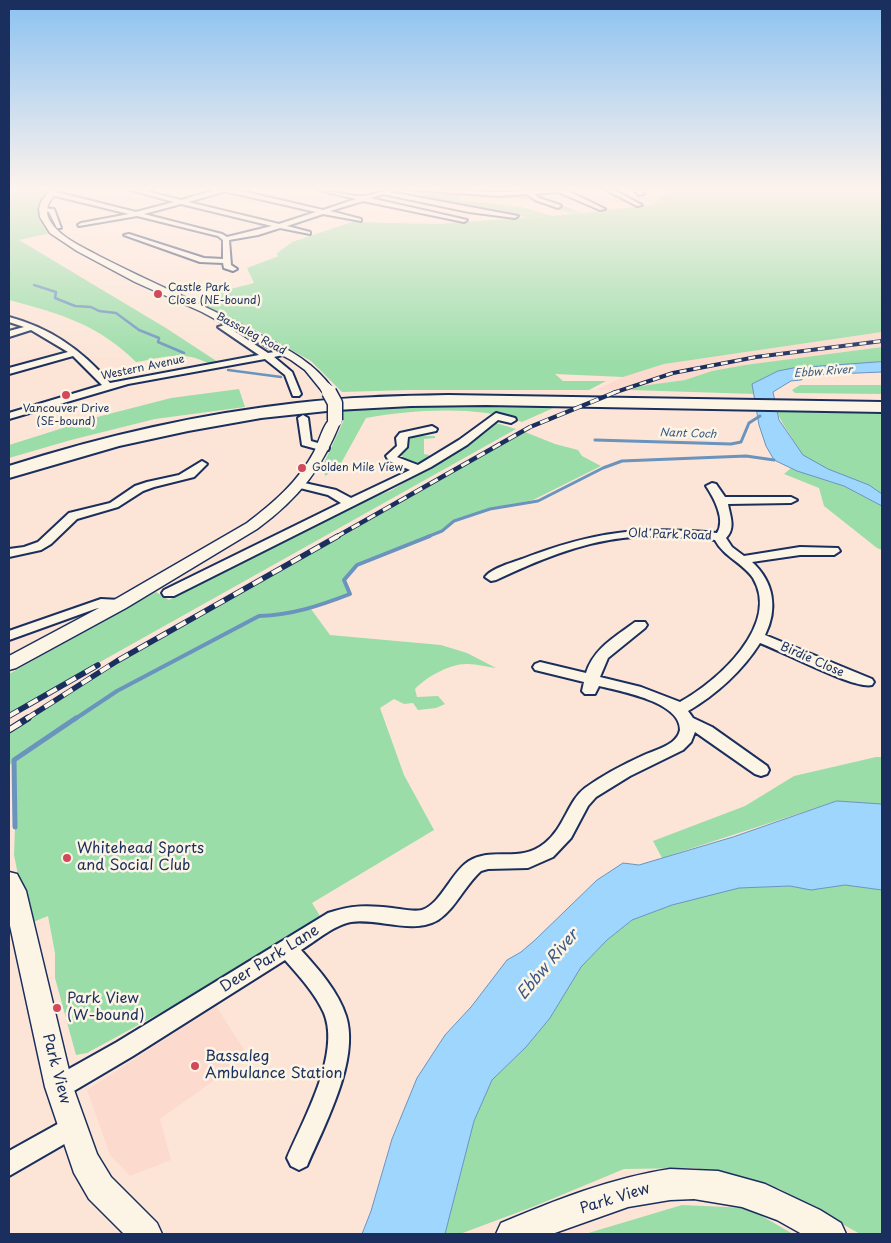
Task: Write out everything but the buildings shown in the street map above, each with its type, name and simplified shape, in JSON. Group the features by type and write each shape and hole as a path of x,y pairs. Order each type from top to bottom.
{"highway":[{"path":"9,462 76,442 210,412 291,402 382,395 480,392 882,407"},
{"path":"813,404 882,399"},
{"path":"9,472 114,441 172,428 300,408 385,402 721,402"},
{"path":"813,404 882,411"}],"street":[{"name":"Bassaleg Road","path":"9,664 120,604 252,526 271,512 300,485 324,448 335,420 335,403 326,388 309,368 284,352 206,310 138,280 79,248"},
{"path":"167,248 203,260 227,261"},
{"path":"226,248 228,266 233,269"},
{"path":"9,319 32,327 76,352 108,386"},
{"path":"9,334 32,327"},
{"name":"Bassaleg Road","path":"222,327 268,356 289,374 296,394"},
{"path":"9,371 76,352"},
{"name":"Western Avenue","path":"9,416 108,386 284,352"},
{"path":"169,593 450,452 496,416 511,420"},
{"path":"303,418 306,443 324,448"},
{"path":"418,469 391,456 402,446 401,438 404,434 432,429"},
{"path":"9,553 28,550 41,545 52,536 61,524 74,516 120,502 143,487 186,477 196,471 202,464"},
{"path":"300,485 332,492 350,503"},
{"path":"712,486 721,501 726,523 726,532 720,537"},
{"path":"721,501 791,500"},
{"name":"Old Park Road","path":"490,577 536,558 604,537 656,533 720,537 723,544 743,560 760,578 767,600 764,623 758,637 717,683 696,699 683,715"},
{"path":"743,560 800,551 834,551"},
{"path":"9,636 90,606 102,603 120,604"},
{"path":"592,686 594,669 606,652 640,625"},
{"name":"Birdie Close","path":"758,637 791,649 830,669 867,682"},
{"path":"540,667 592,686 636,690 683,715 761,770"},
{"name":"Deer Park Lane","path":"59,1088 288,949 334,918 345,914 425,917 434,911 464,876 481,863 522,862 544,853 568,831 582,804 591,793 648,760 679,745 687,733 683,715"},
{"name":"Park View","path":"9,881 14,891 59,1088 85,1162 100,1188 146,1234"},
{"path":"288,949 325,996 336,1018 338,1036 337,1057 299,1158"},
{"path":"9,1164 72,1127"},
{"name":"Park View","path":"512,1234 611,1197 646,1187 682,1184 717,1184 748,1193 782,1205 812,1221 830,1234"}],"shaded area":[{"path":"882,332 882,347 745,365 712,371 685,380 641,386 630,390 596,390 623,377 664,364"},
{"path":"216,1006 248,1056 160,1119 171,1160 130,1176 110,1155 87,1090"}],"green space":[{"path":"9,248 32,248 166,328 221,364 213,364 184,356 136,362 108,339 77,322 45,310 9,300"},
{"path":"284,248 882,248 882,332 664,364 623,377 555,374 563,381 606,381 589,390 342,392 311,361 256,330 207,307 211,294 254,283 247,268 279,256 276,254"},
{"path":"882,347 882,362 778,371 752,384 755,394 630,390 641,386 685,380 712,371 745,365"},
{"path":"800,385 882,385 882,394 795,393 792,390"},
{"path":"239,389 245,407 155,419 9,458 9,445 101,416 171,398"},
{"path":"443,404 560,405 522,422 486,413 466,411 424,411 366,418 339,467 325,476 324,471 328,463 324,463 343,422 344,409"},
{"path":"777,411 882,414 882,494 810,461 799,450"},
{"path":"496,423 516,429 9,713 9,674 156,592 169,600 240,560 243,562 334,514 364,500 390,491 460,450"},
{"path":"525,432 555,444 578,450 582,456 601,466 533,500 487,509 455,521 442,531 426,539 388,551 357,565 344,580 350,594 311,609 330,635 441,645 467,653 496,668 475,664 461,664 447,668 426,680 415,689 417,697 438,696 445,704 436,708 418,710 413,703 404,704 394,699 380,708 404,775 434,830 312,903 320,916 175,1005 87,1053 76,1055 55,978 55,953 48,916 28,924 14,855 14,761 9,766 9,732 118,662"},
{"path":"420,433 422,436 435,436 435,438 424,439 424,454 429,455 429,459 415,464 402,456 405,437"},
{"path":"791,468 844,486 882,506 882,550 824,506 819,488 784,474"},
{"path":"882,757 882,804 837,801 662,858 653,841 745,806 794,776"},
{"path":"845,885 882,890 882,1234 860,1234 780,1189 695,1168 624,1169 535,1206 460,1234 445,1234 474,1121 492,1080 526,1047 550,1018 581,967 607,940 632,920 672,905 739,888 790,886 811,890"},
{"path":"682,1205 748,1208 793,1234 585,1234"}],"water":[{"name":"Ebbw River","path":"882,362 882,372 808,375 801,380 791,381 773,392 779,420 803,455 828,469 869,485 882,494 882,506 844,486 797,471 774,460 766,446 759,425 752,384 778,371 793,368"},
{"name":"Ebbw River","path":"837,801 882,804 882,890 845,885 811,890 790,886 739,888 672,905 632,920 607,940 581,967 550,1018 526,1047 492,1080 474,1121 445,1234 362,1234 371,1211 392,1139 417,1078 445,1035 471,1007 507,960 521,952 535,940 597,880 623,863 639,865 733,837"}],"waterway":[{"name":"Nant Coch","path":"34,285 56,292 55,298 75,306 91,307 99,311 116,313 139,330 159,338 158,342 184,353"},
{"name":"Nant Coch","path":"228,370 281,377"},
{"name":"Nant Coch","path":"595,440 731,444 741,442 749,423 760,416"},
{"path":"427,537 442,531 454,521 490,509 538,501 603,468 622,461 746,456 774,460"},
{"path":"75,719 117,691 259,616 283,614 305,609 350,594 344,580 357,565 430,536"},
{"path":"15,827 14,760 76,718"}],"railway":[{"path":"616,392 673,373 756,357 882,341"},
{"path":"336,537 530,427 616,392"},
{"path":"26,719 117,661 338,536"},
{"path":"9,716 98,665"},
{"path":"9,730 28,718"}],"place":[{"name":"Castle Park Close (NE-bound)","path":"158,294"},
{"name":"Vancouver Drive (SE-bound)","path":"66,395"},
{"name":"Golden Mile View","path":"302,468"},
{"name":"Whitehead Sports and Social Club","path":"67,858"},
{"name":"Park View (W-bound)","path":"57,1008"},
{"name":"Bassaleg Ambulance Station","path":"195,1066"}]}
